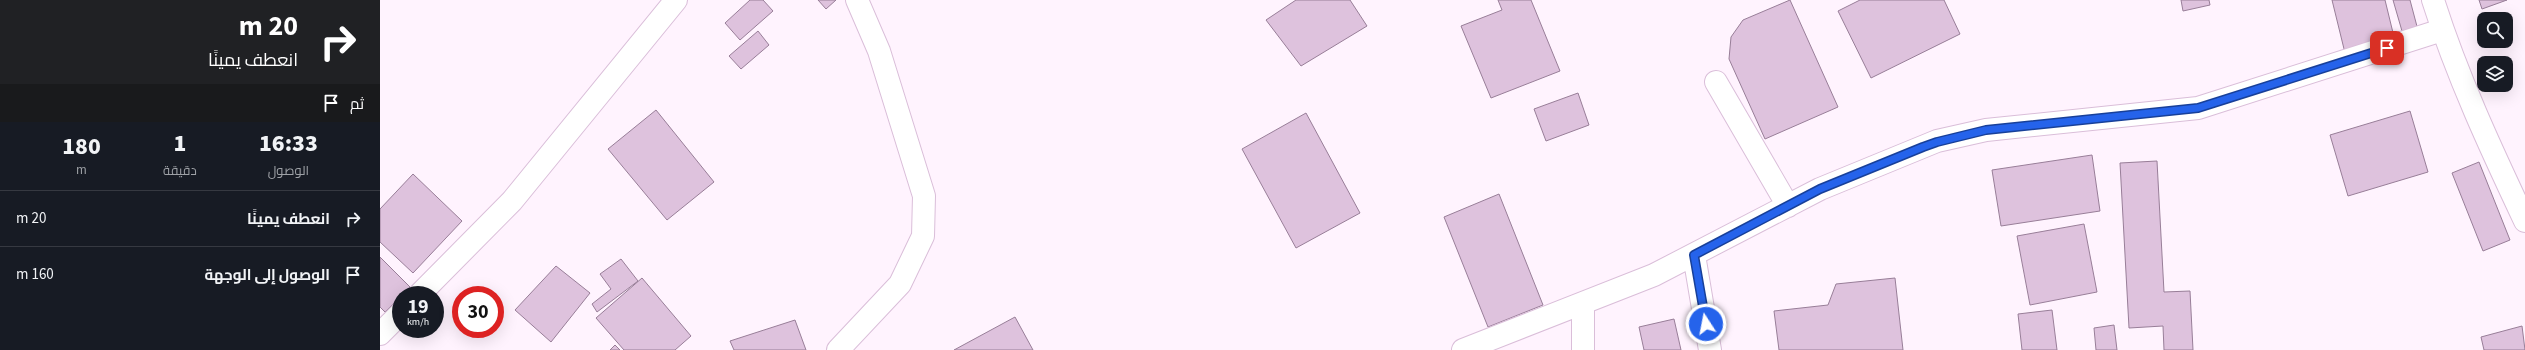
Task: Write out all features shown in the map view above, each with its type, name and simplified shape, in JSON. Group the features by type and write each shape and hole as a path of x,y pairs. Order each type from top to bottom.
{"street":[{"path":"428,286 512,201 676,0"},
{"path":"838,350 900,284 923,236 924,196 879,51 857,0"},
{"path":"2433,0 2442,30 2517,184 2525,221"},
{"path":"1463,350 1654,275 1820,189 1937,142 1986,130 2198,108 2442,30"},
{"path":"1716,82 1788,206"},
{"path":"1694,255 1710,350"},
{"path":"1583,303 1583,350"},
{"path":"380,334 392,322"}],"building":[{"path":"750,0 763,0 773,11 740,40 725,23"},
{"path":"818,0 836,0 826,9"},
{"path":"1296,0 1350,0 1367,26 1301,66 1266,20"},
{"path":"1498,0 1531,0 1560,71 1491,98 1461,26 1502,10"},
{"path":"1790,0 1838,107 1765,139 1729,59 1731,37 1743,20"},
{"path":"1860,0 1944,0 1960,34 1871,78 1838,11"},
{"path":"2181,0 2209,0 2210,5 2183,11"},
{"path":"2332,0 2385,0 2395,41 2345,53"},
{"path":"2393,0 2410,0 2419,34 2404,38"},
{"path":"2479,0 2507,0 2482,9"},
{"path":"758,31 769,45 741,69 729,56"},
{"path":"1578,93 1589,125 1546,141 1534,109"},
{"path":"656,110 714,182 667,220 608,149"},
{"path":"2410,111 2428,172 2348,196 2330,135"},
{"path":"1306,113 1360,213 1296,248 1242,149"},
{"path":"2092,155 2100,211 2001,226 1992,170"},
{"path":"2157,161 2164,292 2190,291 2193,350 2164,350 2163,326 2129,328 2120,163"},
{"path":"2479,162 2510,240 2483,251 2452,173"},
{"path":"413,174 462,221 413,273 380,242 380,209"},
{"path":"1499,194 1543,305 1488,327 1444,217"},
{"path":"2084,224 2097,292 2030,305 2017,236"},
{"path":"380,257 409,286 392,286 392,305 385,312 380,307"},
{"path":"621,259 638,281 597,312 592,304 611,289 600,274"},
{"path":"556,266 590,293 551,342 515,310"},
{"path":"642,278 691,336 675,350 624,350 596,318"},
{"path":"1895,278 1903,350 1779,350 1774,311 1828,305 1836,284"},
{"path":"2052,310 2057,350 2022,350 2018,314"},
{"path":"1015,317 1033,350 954,350"},
{"path":"1674,319 1681,350 1644,350 1639,327"},
{"path":"795,320 806,350 734,350 730,341"},
{"path":"2114,325 2117,350 2096,350 2094,328"},
{"path":"2522,326 2525,350 2484,350 2481,337"},
{"path":"615,345 620,350 610,350"}],"route":[{"path":"1706,324 1694,255 1820,189 1923,147 1986,130 2198,108 2275,85 2387,48"}]}
